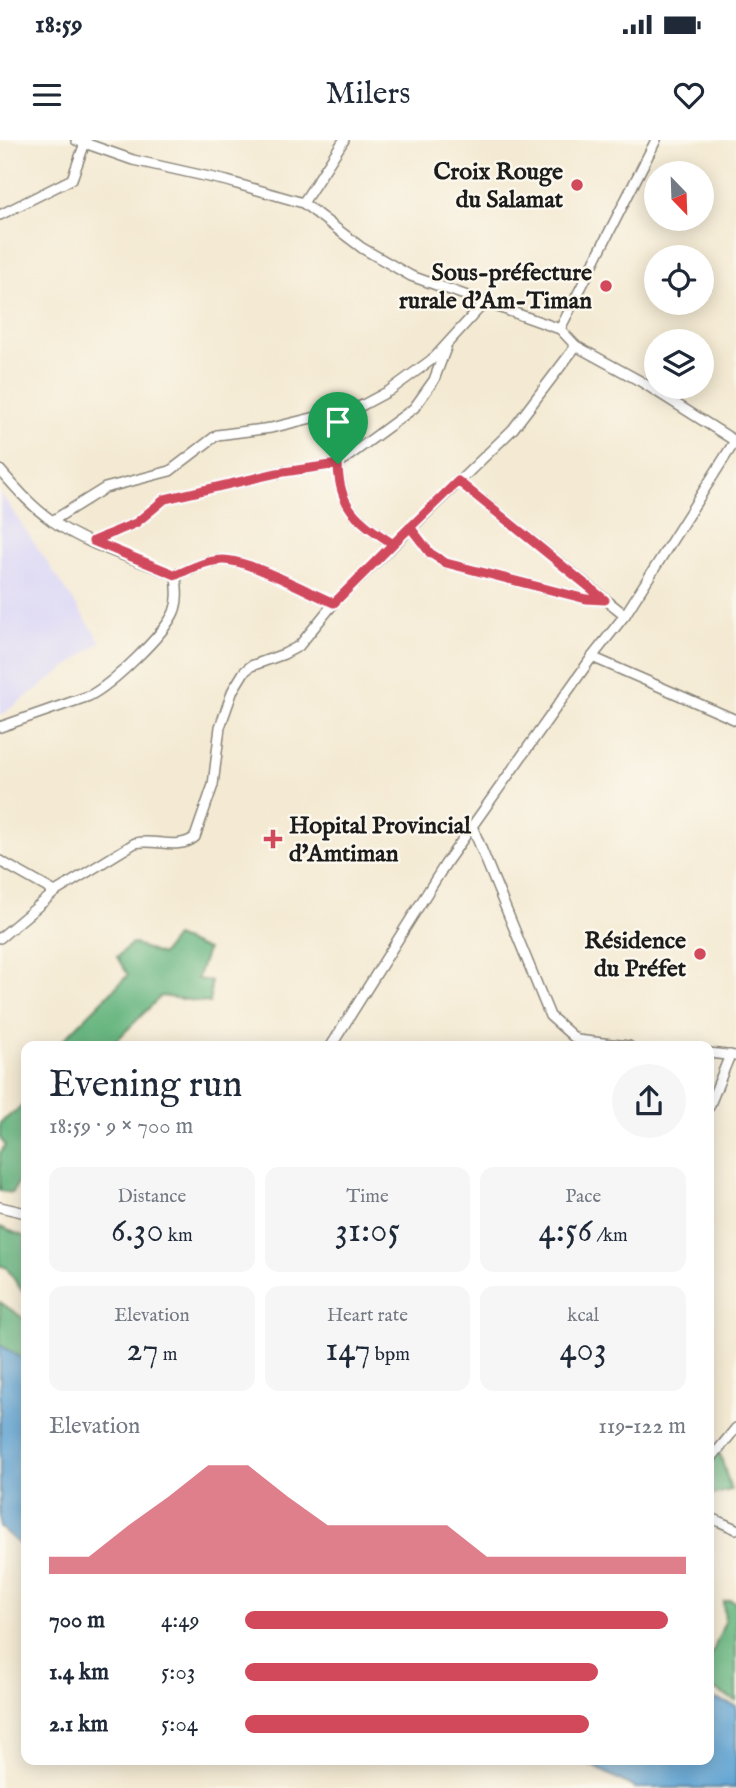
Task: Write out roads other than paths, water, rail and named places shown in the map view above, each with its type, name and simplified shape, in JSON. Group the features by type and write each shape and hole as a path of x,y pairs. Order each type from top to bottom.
{"street":[{"path":"303,203 344,140"},
{"path":"560,329 656,140"},
{"path":"2,213 72,179 82,141 133,160 228,181 303,203 362,248 411,276 560,329 576,345 736,440 625,615 592,657 446,863 334,1041"},
{"path":"52,521 106,488 170,471 217,435 262,430 361,406 435,358 485,302"},
{"path":"93,541 136,523 165,499 277,473 338,464 414,408 434,380 447,343"},
{"path":"0,938 55,892 135,843 188,843 194,836 213,785 220,727 233,690 251,666 299,646 334,603 513,429 576,345"},
{"path":"338,464 338,486 356,519 393,544"},
{"path":"0,470 52,521 176,575 222,560 244,564 334,603"},
{"path":"458,481 625,615"},
{"path":"410,527 430,553 446,563 586,599 605,600"},
{"path":"0,727 89,696 133,662 174,614 178,599 176,575"},
{"path":"592,657 736,720"},
{"path":"472,826 550,1016 577,1040 586,1041"},
{"path":"0,861 55,892"},
{"path":"714,1054 733,1056 714,1096"},
{"path":"0,1207 21,1212"},
{"path":"714,1455 736,1427"},
{"path":"714,1519 736,1530"}],"water":[{"path":"0,1345 21,1358 21,1546 0,1527"},
{"path":"714,1699 736,1706 736,1788 635,1788 591,1765 714,1765"}],"place":[{"name":"Croix Rouge du Salamat","path":"577,185"},
{"name":"Sous-préfecture rurale d'Am-Timan","path":"606,286"},
{"name":"Hopital Provincial d'Amtiman","path":"273,839"},
{"name":"Résidence du Préfet","path":"700,954"}]}
